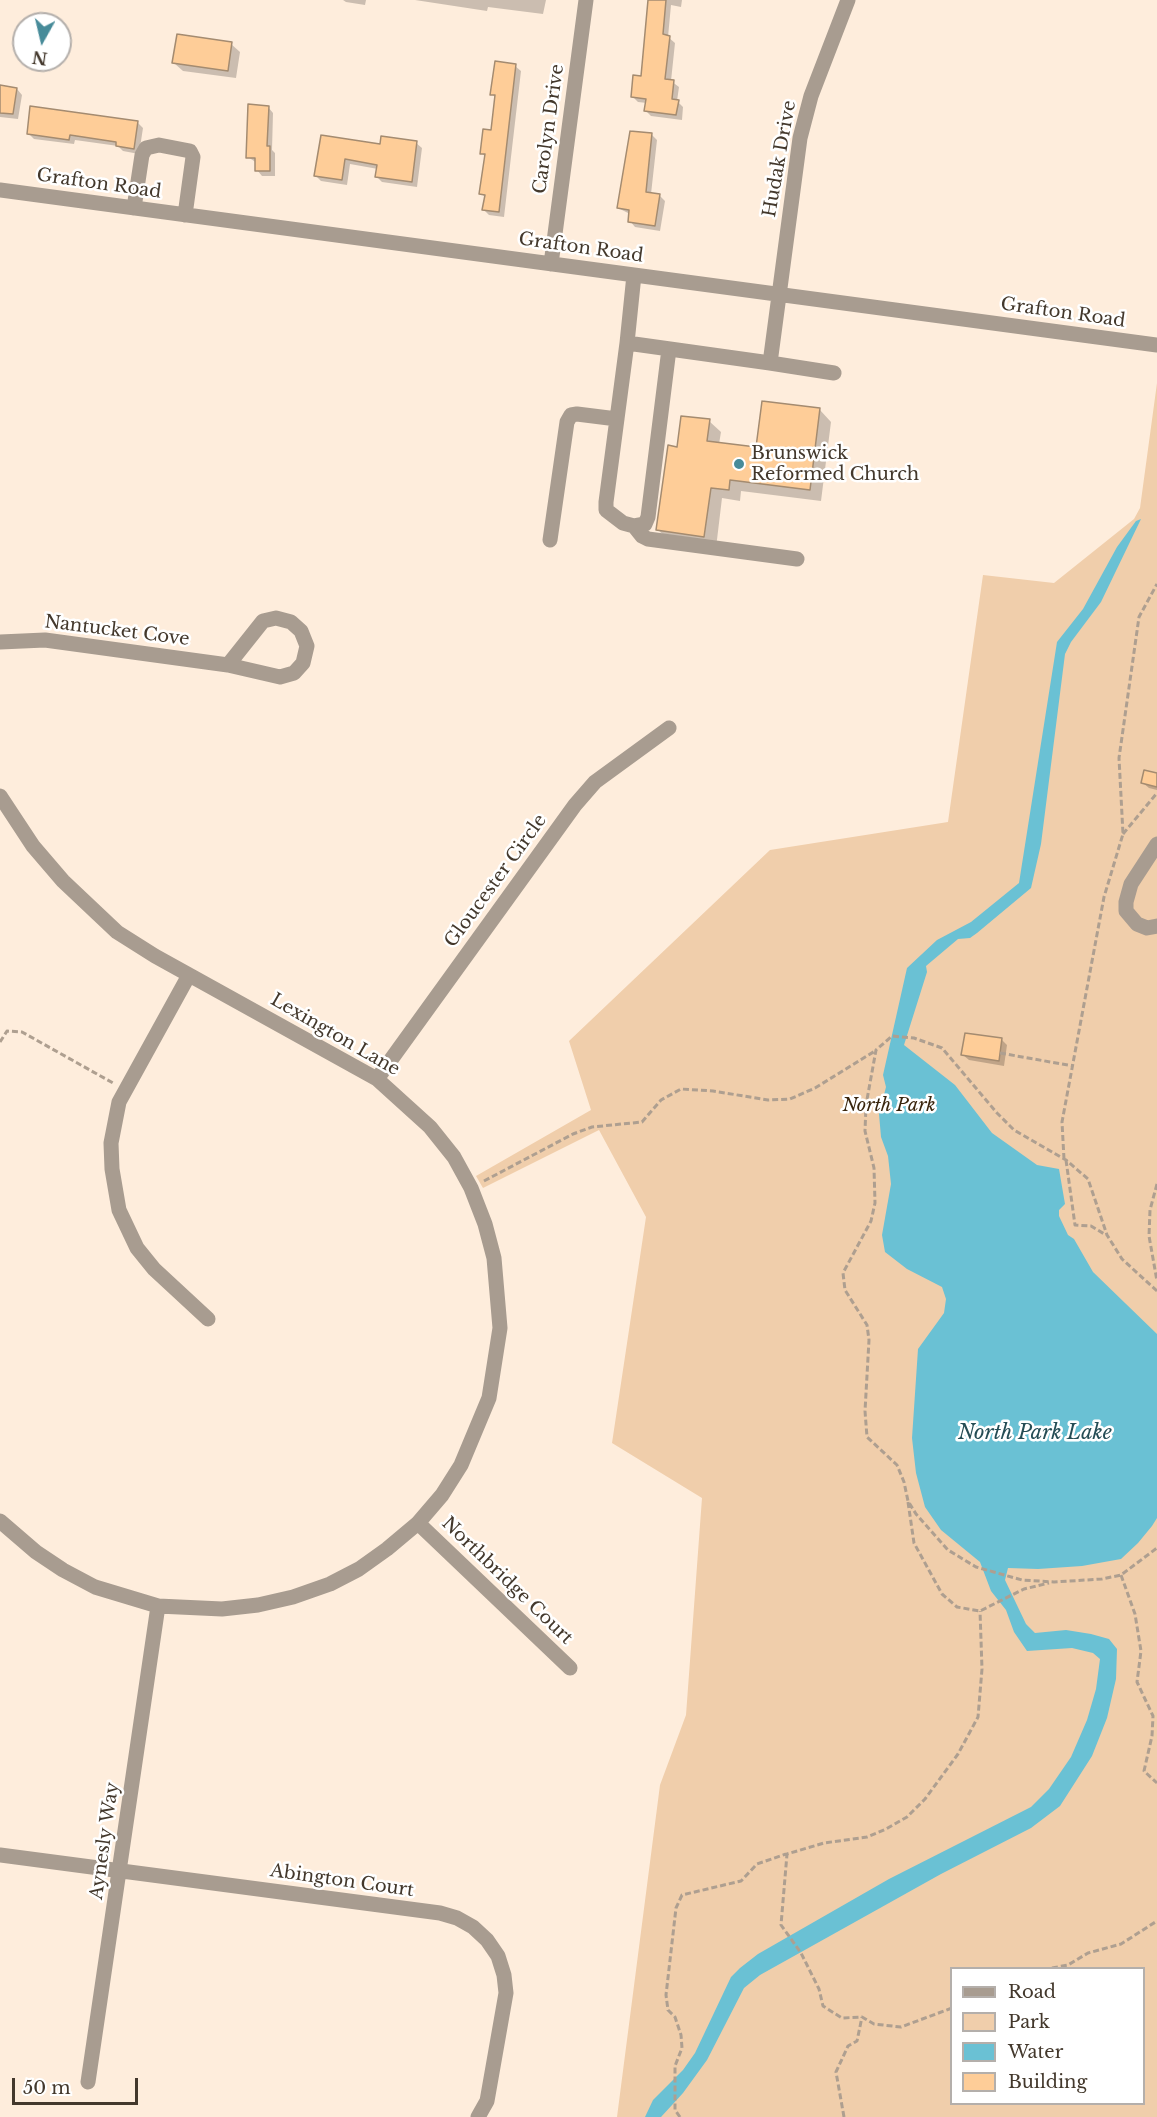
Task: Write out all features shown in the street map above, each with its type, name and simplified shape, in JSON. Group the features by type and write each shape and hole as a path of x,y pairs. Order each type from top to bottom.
{"street":[{"name":"Carolyn Drive","path":"550,264 586,0"},
{"name":"Hudak Drive","path":"770,363 800,138 811,96 848,0"},
{"path":"134,208 142,155 146,148 159,145 190,151 193,157 185,215"},
{"name":"Grafton Road","path":"0,190 1157,345"},
{"path":"634,275 606,510 623,523 634,526 645,524 648,517 669,349"},
{"path":"627,344 834,373"},
{"path":"550,540 567,422 571,415 577,414 617,419"},
{"path":"634,526 642,536 648,539 797,558"},
{"name":"Nantucket Cove","path":"0,642 45,640 228,665 262,675 280,677 294,672 303,663 306,646 301,631 291,622 276,618 263,621 228,665"},
{"name":"Gloucester Circle","path":"377,1079 575,805 595,782 669,728"},
{"name":"Lexington Lane","path":"0,796 33,846 89,908 117,932 189,975 377,1079 430,1127 454,1157 471,1188 494,1258 500,1328 489,1398 461,1465 418,1523 359,1569 330,1584 293,1597 222,1609 158,1606 95,1587 63,1570 36,1552 0,1521"},
{"path":"1157,844 1131,884 1126,902 1130,919 1147,927 1157,926"},
{"path":"189,975 125,1089 115,1115 111,1143 113,1183 123,1223 137,1248 154,1269 208,1319"},
{"name":"Northbridge Court","path":"418,1523 570,1668"},
{"name":"Aynesly Way","path":"88,2082 158,1606"},
{"name":"Abington Court","path":"0,1855 440,1913 457,1918 473,1927 487,1940 498,1956 506,1994 487,2101 478,2117"}],"path":[{"path":"1107,1235 1091,1226 1075,1225 1062,1122 1104,897 1123,834 1119,758 1139,617 1157,584"},
{"path":"1123,834 1157,793"},
{"path":"0,1042 7,1031 22,1032 125,1089"},
{"path":"471,1188 573,1134 601,1125 642,1122 661,1100 681,1089 704,1090 768,1100 790,1099 815,1088 876,1050 892,1036 907,1036 926,1040 942,1048 1014,1130 1065,1159 1083,1174 1092,1186 1107,1235 1122,1258 1157,1292"},
{"path":"876,1050 866,1104 865,1131 874,1168 875,1203 871,1221 845,1267 843,1280 845,1290 867,1325 870,1340 865,1411 867,1437 897,1465 904,1482 914,1543 942,1594 957,1607 980,1611 1024,1588 1054,1582"},
{"path":"1000,1053 1073,1066"},
{"path":"1157,1184 1150,1210 1149,1236 1157,1281"},
{"path":"908,1501 916,1514 948,1550 976,1567 1007,1577 1054,1582 1102,1580 1121,1575 1157,1548"},
{"path":"1121,1575 1135,1614 1141,1650 1137,1682 1153,1716 1152,1736 1144,1771 1157,1783"},
{"path":"680,2117 675,2110 675,2079 681,2035 675,2017 668,2010 666,1995 674,1920 682,1895 741,1881 757,1864 824,1843 867,1837 907,1817 925,1799 958,1754 978,1717 982,1669 980,1611"},
{"path":"787,1854 781,1925 801,1953 819,1989 823,2006 842,2018 862,2017 874,2024 901,2027 950,2008"},
{"path":"1057,1967 1068,1965 1094,1951 1121,1944 1157,1921"},
{"path":"844,2117 836,2072 848,2046 857,2042 862,2017"}],"green space":[{"name":"North Park","path":"1157,383 1157,2117 617,2117 660,1785 686,1715 702,1498 612,1443 646,1217 599,1130 483,1188 476,1176 591,1110 569,1041 770,850 948,822 983,575 1054,583 1134,519 1140,508"}],"water":[{"name":"North Park Lake","path":"1141,519 1101,602 1071,642 1065,654 1041,844 1031,888 977,933 970,938 958,939 926,966 927,972 904,1045 955,1085 992,1133 1037,1165 1059,1169 1065,1204 1059,1210 1059,1216 1068,1235 1074,1239 1093,1272 1157,1334 1157,1518 1138,1543 1121,1559 1082,1566 1038,1569 1008,1568 1005,1580 1026,1624 1035,1633 1066,1630 1091,1634 1109,1639 1117,1649 1116,1679 1107,1718 1092,1756 1060,1806 1031,1828 941,1874 760,1975 744,1988 707,2060 683,2093 661,2117 645,2117 653,2100 683,2070 695,2053 731,1977 740,1968 758,1954 889,1879 1031,1807 1049,1789 1071,1757 1087,1720 1096,1689 1100,1659 1093,1653 1072,1648 1027,1651 1014,1632 1006,1610 991,1591 980,1562 941,1530 925,1507 916,1473 912,1438 918,1349 944,1313 946,1299 942,1287 907,1269 885,1252 882,1235 891,1184 888,1156 881,1137 879,1114 886,1087 883,1075 907,968 937,940 971,922 1019,883 1057,642 1083,609 1117,547 1136,521"}],"building":[{"path":"648,0 666,0 663,34 670,36 665,79 674,80 672,99 679,100 676,115 644,111 646,99 631,97 633,75 641,76"},
{"path":"177,34 232,42 228,71 172,63"},
{"path":"495,61 516,64 499,212 482,210 485,195 479,194 485,154 480,154 483,129 491,130 495,95 490,95"},
{"path":"0,85 17,88 13,114 0,113"},
{"path":"248,104 269,106 267,146 270,146 270,171 255,171 255,158 246,158"},
{"path":"30,106 138,121 134,149 116,146 116,142 70,135 69,140 27,134"},
{"path":"630,131 652,133 646,192 660,194 655,226 628,222 629,210 617,208"},
{"path":"321,135 380,144 381,136 417,141 412,182 375,177 377,165 345,159 342,180 314,176"},
{"name":"Brunswick Reformed Church","path":"762,401 820,408 810,490 730,480 729,490 711,488 704,537 656,530 668,445 677,447 681,416 710,419 707,441 756,447"},
{"path":"1144,770 1157,773 1157,787 1141,783"},
{"path":"965,1033 1002,1038 999,1061 961,1055"}],"place":[{"name":"Brunswick Reformed Church","path":"739,464"}]}
